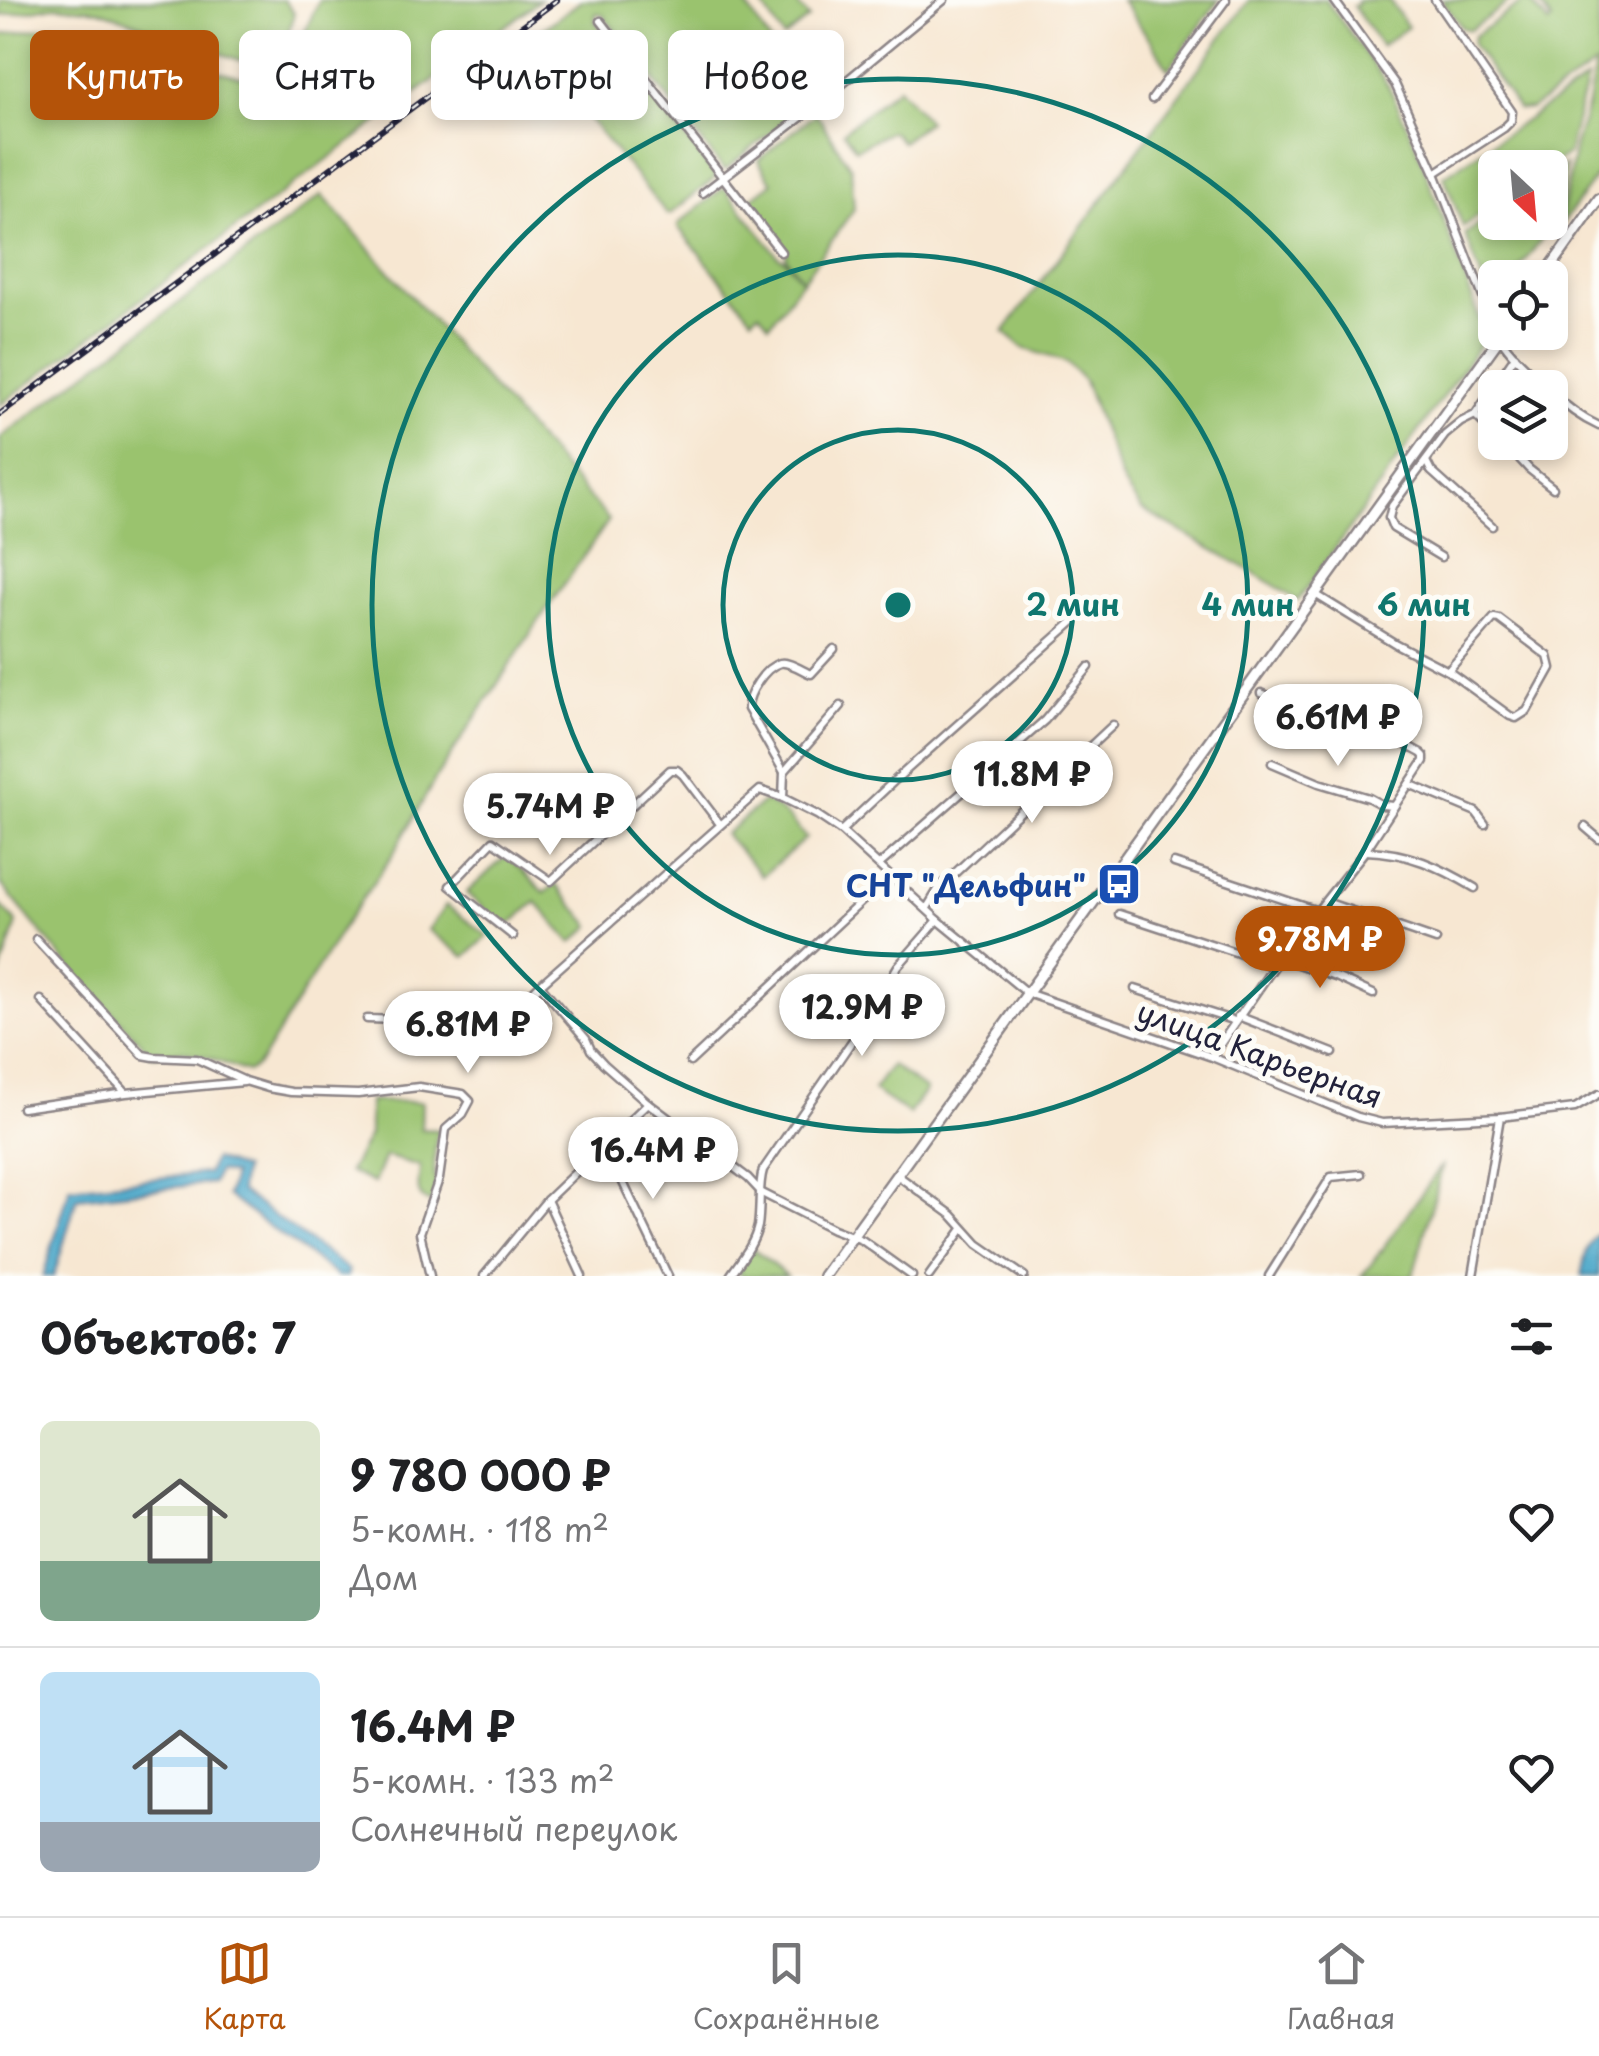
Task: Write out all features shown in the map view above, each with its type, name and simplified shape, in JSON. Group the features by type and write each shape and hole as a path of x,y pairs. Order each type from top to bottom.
{"main road":[{"path":"1557,260 1599,200"},
{"path":"824,1276 1487,350"}],"street":[{"path":"703,194 944,0"},
{"path":"1152,100 1226,0"},
{"path":"1334,0 1395,84 1478,280"},
{"path":"1435,0 1512,112 1504,128 1435,173"},
{"path":"601,20 781,252"},
{"path":"1510,350 1528,370"},
{"path":"1442,557 1393,528 1389,518 1392,506 1445,435 1475,415 1514,356"},
{"path":"1568,406 1599,426"},
{"path":"1475,415 1478,419"},
{"path":"1521,460 1554,488"},
{"path":"1426,461 1431,471 1492,526"},
{"path":"1315,594 1396,644 1448,670 1516,718 1526,711 1551,662 1499,618 1494,618 1448,670"},
{"path":"841,831 1074,621"},
{"path":"783,798 784,772 748,709 747,698 777,664 786,662 812,674 834,649"},
{"path":"879,865 1045,720 1089,667"},
{"path":"1212,1057 1280,958 1365,851 1424,762 1420,753 1389,736 1261,693"},
{"path":"784,772 841,706"},
{"path":"927,908 939,888 1113,725"},
{"path":"1272,763 1382,805 1396,806"},
{"path":"513,936 450,886 494,841 551,881 670,770 683,775 720,824"},
{"path":"1410,784 1476,812 1484,824"},
{"path":"367,1020 501,1023 760,790 817,814 841,831 938,920 1027,994"},
{"path":"1585,827 1599,839"},
{"path":"1365,851 1391,852 1444,869 1475,888"},
{"path":"1174,863 1318,911"},
{"path":"690,1062 889,876"},
{"path":"1326,902 1436,940"},
{"path":"1119,914 1273,968"},
{"path":"730,1276 754,1238 763,1170 861,1028 898,966 938,920"},
{"path":"36,940 143,1054 197,1059 245,1082 291,1092 358,1094 419,1087 463,1094 470,1101 463,1114 446,1129 439,1179 420,1233 430,1276"},
{"path":"1280,958 1372,994"},
{"path":"540,986 591,1050 648,1103 748,1178 762,1193 862,1240 912,1276"},
{"path":"1135,989 1237,1018 1333,1053"},
{"name":"улица Карьерная","path":"1027,994 1212,1057 1358,1117 1382,1122 1500,1117 1575,1108 1599,1094"},
{"path":"40,1000 126,1092"},
{"path":"22,1108 126,1092 245,1082"},
{"path":"484,1276 546,1200 648,1103"},
{"path":"1473,1276 1500,1117"},
{"path":"604,1145 668,1276"},
{"path":"1269,1276 1331,1176 1361,1174"},
{"path":"897,1175 952,1215 978,1244 1024,1276"},
{"path":"546,1200 582,1276"},
{"path":"928,1276 963,1228"}],"green space":[{"path":"0,0 284,0 294,13 289,30 239,30 239,60 219,53 219,30 156,30 100,10 55,6 0,16"},
{"path":"319,0 540,0 500,30 431,30 431,82 411,97 411,30 306,30"},
{"path":"582,0 743,0 762,30 668,30 668,98 648,73 648,30 615,30 603,15 596,14 595,21 602,30 542,30"},
{"path":"759,0 794,0 809,18 794,30 779,30"},
{"path":"1121,0 1219,0 1168,70"},
{"path":"1249,0 1326,0 1388,85 1416,145 1478,314 1478,347 1298,601 1141,509 1123,483 1084,381 1066,362 1023,348 1004,332"},
{"path":"1357,0 1389,0 1408,27 1381,46 1353,6"},
{"path":"1442,0 1512,0 1470,30 1462,28"},
{"path":"1537,0 1599,0 1599,172 1568,216 1568,183 1595,65 1531,109 1519,110 1472,44 1474,36 1524,1 1532,3 1548,24 1551,21"},
{"path":"54,26 94,30 30,30"},
{"path":"30,30 30,120 219,120 219,71 239,76 239,120 380,120 0,405 0,35"},
{"path":"1587,79 1568,154 1568,150 1482,150"},
{"path":"898,87 928,121 902,142 891,131 856,149 843,132"},
{"path":"648,89 668,120 672,120 715,175 667,214 590,120 648,120"},
{"path":"685,120 787,120 726,169"},
{"path":"807,120 820,120 851,168 854,209 803,280 786,258 786,250 748,201 772,183 758,160"},
{"path":"1478,153 1478,216 1463,227 1444,176"},
{"path":"723,188 802,281 769,325 759,312 752,318 678,227"},
{"path":"322,195 609,520 437,776 392,856 344,925 261,1061 247,1072 181,1051 153,1056 73,971 0,883 0,438"},
{"path":"1478,225 1478,240 1541,240 1526,260 1478,260 1478,269 1465,234"},
{"path":"766,801 788,817 806,838 762,876 725,834"},
{"path":"507,855 545,893 555,884 591,926 572,943 536,902 506,928 466,893"},
{"path":"0,904 17,923 0,975"},
{"path":"446,905 488,936 465,957 428,930"},
{"path":"891,1065 926,1090 909,1114 873,1090"},
{"path":"369,1101 422,1102 421,1129 440,1130 435,1147 437,1180 431,1203 419,1193 420,1166 385,1156 374,1183 349,1172 369,1135"},
{"path":"1443,1164 1413,1276 1361,1276 1369,1267"},
{"path":"752,1248 787,1276 744,1276 737,1272"}],"water":[{"path":"214,1159 243,1169 240,1191 349,1270 348,1276 337,1276 227,1196 233,1175 218,1171 213,1183 77,1198 54,1276 43,1276 70,1187 207,1173"},
{"path":"1599,1233 1599,1276 1581,1276 1588,1246"}],"railway":[{"path":"0,414 557,0"}],"place":[{"name":"СНТ \"Дельфин\"","path":"1119,884"}]}
